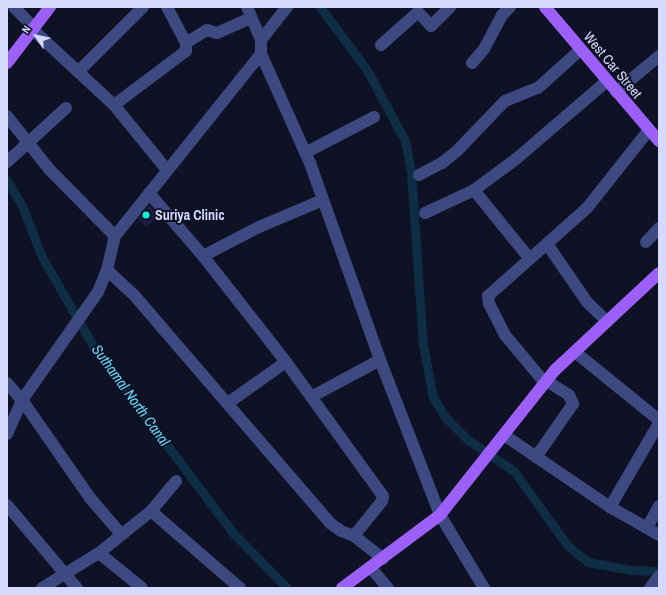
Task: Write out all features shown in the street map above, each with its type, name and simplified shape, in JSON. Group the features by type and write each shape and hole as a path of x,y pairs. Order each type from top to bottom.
{"main road":[{"path":"7,63 32,28 50,7"},
{"name":"West Car Street","path":"545,7 648,131 659,141"},
{"path":"342,588 371,568 440,515 546,382 607,321 659,273"}],"street":[{"path":"14,7 32,28 114,105 166,170"},
{"path":"78,72 143,7"},
{"path":"114,105 186,51 186,43 167,7"},
{"path":"261,40 288,7"},
{"path":"381,45 418,12 431,26 450,7"},
{"path":"472,63 484,49 502,15 510,7"},
{"path":"186,43 207,30 217,32 249,12 261,40 262,54 306,153 380,360 440,515 484,588"},
{"path":"419,175 442,163 457,151 505,101 538,88 580,50"},
{"path":"7,434 22,400 98,292 107,270 115,236 166,170 262,54"},
{"path":"616,92 659,56"},
{"path":"425,213 474,190 516,159 607,81"},
{"path":"7,162 29,144 66,108"},
{"path":"7,116 49,169 115,236"},
{"path":"306,153 374,117"},
{"path":"536,457 573,404 569,395 546,382 505,335 489,304 488,296 493,289 547,244 605,188 648,131"},
{"path":"474,190 529,258"},
{"path":"149,193 203,256 286,362 383,496 382,501 354,536"},
{"path":"203,256 259,227 323,200"},
{"path":"646,242 659,228"},
{"path":"547,244 587,302 607,321"},
{"path":"107,270 134,295 330,522 340,531 354,536 383,559"},
{"path":"575,352 659,420"},
{"path":"311,397 380,360"},
{"path":"228,403 286,362"},
{"path":"7,383 22,400 90,498 121,534"},
{"path":"610,508 659,423"},
{"path":"504,434 610,508 659,535"},
{"path":"42,588 99,553 151,511 176,481"},
{"path":"7,505 56,566 67,574 78,588"},
{"path":"647,528 659,506"},
{"path":"151,511 240,588"},
{"path":"99,553 142,588"},
{"path":"371,568 388,588"},
{"path":"650,588 659,576"}],"building":[{"path":"149,205 158,215 147,227 138,219"}],"waterway":[{"path":"320,7 367,70 405,141 411,171 423,345 433,397 445,417 468,440 514,471 567,545 588,562 631,570 659,571"},
{"name":"Suthamal North Canal","path":"7,180 22,206 42,257 95,349 234,534 287,588"}],"place":[{"name":"Suriya Clinic","path":"146,215"}]}
